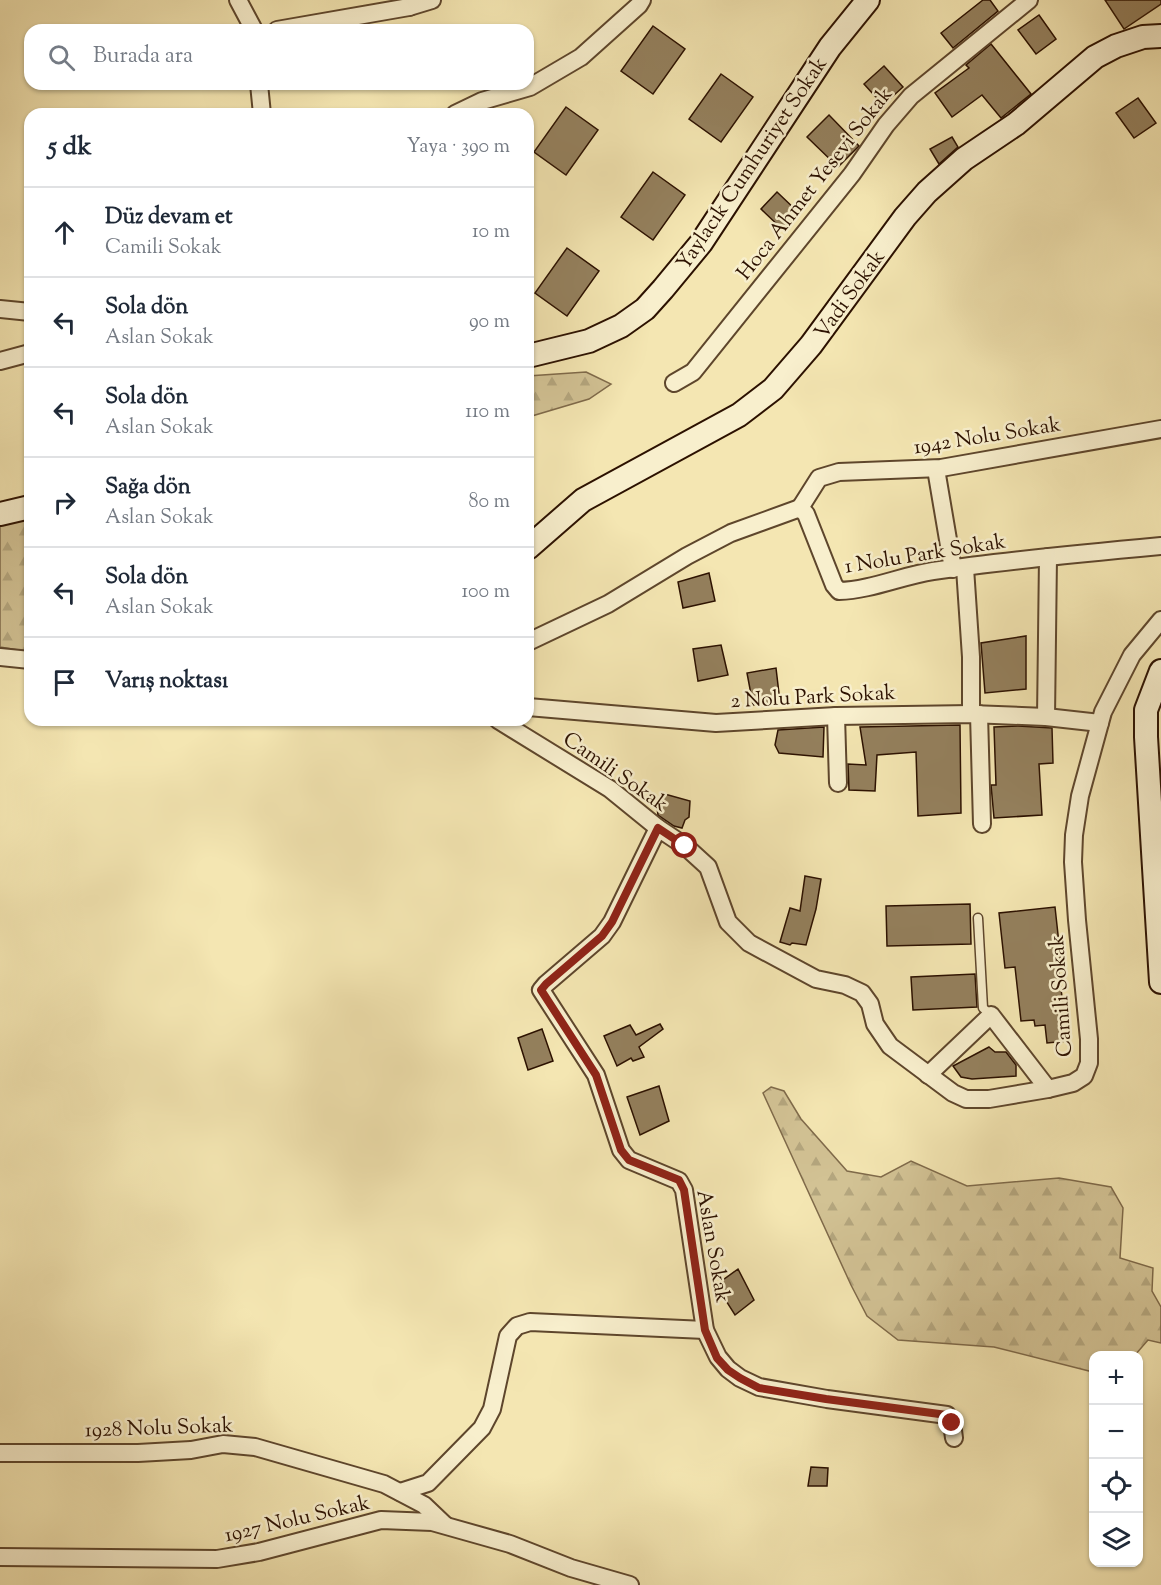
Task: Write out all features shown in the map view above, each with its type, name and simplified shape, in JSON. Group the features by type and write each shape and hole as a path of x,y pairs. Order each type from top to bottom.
{"street":[{"path":"238,0 251,24"},
{"path":"308,24 432,0"},
{"path":"534,85 581,57 642,0"},
{"name":"Yaylacık Cumhuriyet Sokak","path":"534,355 589,341 621,326 651,302 701,243 830,47 868,0"},
{"name":"Hoca Ahmet Yesevi Sokak","path":"674,383 693,372 852,174 886,124 911,96 1029,0"},
{"name":"Vadi Sokak","path":"534,543 583,500 739,416 773,389 811,345 905,218 927,192 964,159 1016,124 1095,57 1116,46 1143,37 1161,36"},
{"path":"260,90 261,108"},
{"path":"467,108 482,101 520,90"},
{"path":"0,309 24,311"},
{"path":"0,361 24,355"},
{"name":"1942 Nolu Sokak","path":"800,508 819,478 839,472 936,468 1161,429"},
{"path":"936,468 959,568 971,657 982,824"},
{"path":"0,514 24,508"},
{"path":"534,639 608,604 687,556 731,533 800,508"},
{"name":"1 Nolu Park Sokak","path":"800,508 806,514 834,585 839,591 854,590 930,572 1161,546"},
{"path":"1046,717 1048,557"},
{"name":"Camili Sokak","path":"508,726 610,789 658,828 685,846 708,867 728,922 749,943 816,979 845,985 862,993 870,1004 875,1024 890,1046 953,1093 966,1099 989,1099 1073,1083 1084,1076 1089,1063 1089,1039 1077,920 1074,835 1080,796 1103,712 1132,655 1161,620"},
{"path":"0,657 24,659"},
{"path":"1161,671 1146,710 1161,982"},
{"name":"2 Nolu Park Sokak","path":"534,708 716,723 836,716 975,714 1046,717 1100,723"},
{"path":"836,716 838,783"},
{"name":"Aslan Sokak","path":"658,828 612,922 602,936 541,990 596,1075 621,1150 629,1160 679,1180 684,1190 705,1330 717,1358 728,1370 759,1388 947,1415 952,1423 954,1438"},
{"path":"928,1075 991,1015 1048,1089"},
{"path":"400,1492 428,1483 482,1428 492,1409 508,1336 517,1326 530,1322 705,1330"},
{"name":"1928 Nolu Sokak","path":"0,1452 138,1453 191,1450 223,1444 255,1447 384,1484 424,1505 445,1525"},
{"name":"1927 Nolu Sokak","path":"0,1557 217,1559 259,1552 381,1520 432,1522 510,1544 571,1568 630,1585"}],"lane":[{"path":"978,918 983,1008 991,1015"}],"green space":[{"path":"586,372 611,384 589,399 534,415 534,376"},
{"path":"0,514 24,514 24,651 0,647"},
{"path":"771,1087 784,1091 801,1119 847,1171 881,1177 911,1161 967,1186 1059,1178 1111,1187 1123,1208 1120,1258 1153,1268 1152,1291 1161,1307 1161,1343 1148,1340 1138,1351 1089,1351 1089,1371 994,1347 898,1340 867,1316 763,1093"}],"building":[{"path":"983,0 990,0 998,11 953,48 941,33"},
{"path":"1105,0 1161,0 1161,4 1124,29"},
{"path":"1039,15 1056,39 1036,54 1018,30"},
{"path":"653,26 685,49 653,94 621,71"},
{"path":"991,44 1031,94 1001,118 982,95 952,117 935,93 969,68 966,65"},
{"path":"884,66 903,87 883,105 864,84"},
{"path":"721,74 753,97 721,142 689,119"},
{"path":"1138,98 1156,123 1134,138 1116,113"},
{"path":"566,107 598,130 566,175 534,152"},
{"path":"829,115 859,146 838,167 807,137"},
{"path":"952,137 958,147 939,164 930,149"},
{"path":"653,172 685,195 653,240 621,217"},
{"path":"777,192 799,213 783,230 761,209"},
{"path":"567,248 599,271 567,316 535,293"},
{"path":"709,573 715,601 683,608 678,582"},
{"path":"1026,636 1026,689 985,693 981,643"},
{"path":"721,645 728,675 698,681 693,649"},
{"path":"776,668 780,702 753,705 747,673"},
{"path":"960,725 961,813 918,816 916,752 877,755 875,791 849,790 848,764 866,765 860,727"},
{"path":"824,727 823,757 779,753 775,745 778,730"},
{"path":"994,727 1052,728 1053,763 1039,764 1042,815 994,818 991,785 996,785"},
{"path":"661,793 690,801 689,817 682,828 674,826 658,815 657,807"},
{"path":"805,876 821,879 816,909 806,945 792,943 790,945 780,942 790,908 800,911"},
{"path":"970,904 971,944 887,946 886,906"},
{"path":"1055,907 1061,962 1058,962 1067,1041 1047,1043 1045,1025 1035,1026 1034,1020 1021,1021 1015,967 1005,968 999,913"},
{"path":"975,974 977,1007 913,1010 911,977"},
{"path":"660,1024 663,1029 639,1047 644,1057 633,1061 631,1058 617,1066 604,1036 630,1025 636,1035"},
{"path":"542,1029 553,1061 528,1070 518,1038"},
{"path":"989,1047 995,1052 1006,1052 1016,1065 1016,1076 972,1079 961,1077 953,1066"},
{"path":"659,1086 669,1121 640,1135 627,1097"},
{"path":"738,1269 754,1300 735,1315 716,1285"},
{"path":"811,1467 828,1468 827,1486 808,1486"}],"route":[{"path":"685,846 658,828 612,922 602,936 541,990 596,1075 621,1150 629,1160 679,1180 684,1190 705,1330 717,1358 728,1370 759,1388 947,1415 952,1423"}]}
